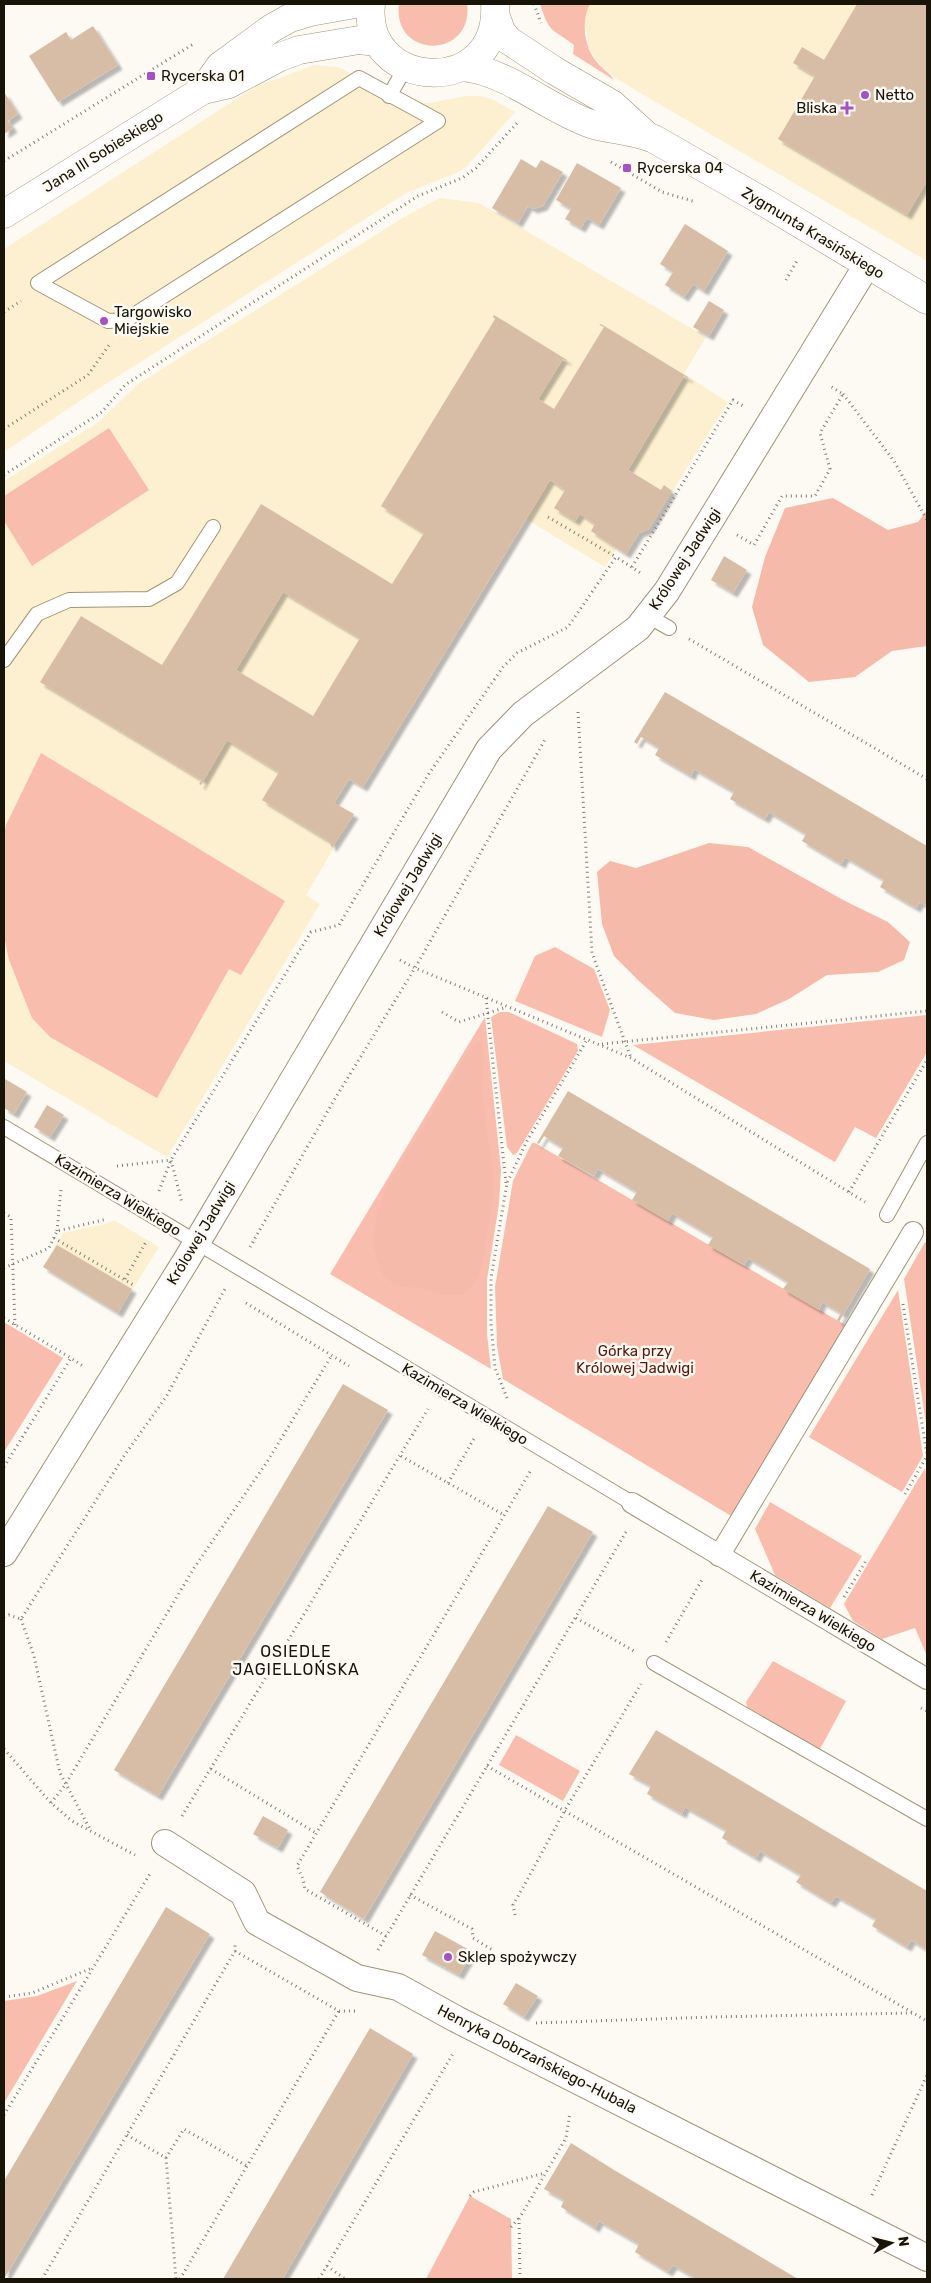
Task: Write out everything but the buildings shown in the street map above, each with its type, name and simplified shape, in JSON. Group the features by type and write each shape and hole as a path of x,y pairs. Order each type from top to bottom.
{"street":[{"name":"Jana III Sobieskiego","path":"203,90 220,66 272,28 290,18 310,12 355,4"},
{"path":"371,4 371,19 378,42 388,55 406,67 431,74 447,72 462,67 480,53 493,33 495,10"},
{"name":"Zygmunta Krasińskiego","path":"495,10 501,31 508,40 555,71 612,104 647,136 768,205 927,300"},
{"name":"Jana III Sobieskiego","path":"4,214 203,90 229,84 299,50 359,40 378,42"},
{"name":"Zygmunta Krasińskiego","path":"462,67 486,72 579,119 621,132 647,136"},
{"name":"Królowej Jadwigi","path":"4,1553 188,1238 373,945 489,748 523,714 638,628 658,622 667,591 867,265"},
{"path":"719,1556 912,1232"},
{"name":"Kazimierza Wielkiego","path":"636,1506 927,1679"},
{"name":"Henryka Dobrzańskiego-Hubala","path":"160,1854 243,1893 257,1922 357,1978 398,1987 468,2025 860,2222 927,2258"}],"lane":[{"path":"389,96 406,67"},
{"path":"359,78 438,121 126,320 108,321 38,283 359,78"},
{"path":"4,660 37,614 69,600 149,599 177,583 213,527"},
{"name":"Kazimierza Wielkiego","path":"4,1127 636,1506"},
{"path":"887,1215 927,1143"},
{"path":"654,1663 927,1819"}],"path":[{"path":"4,161 197,42"},
{"path":"4,475 102,412 125,385 418,196 462,178 476,168 521,119"},
{"path":"607,160 662,192 698,203"},
{"path":"786,280 802,252"},
{"path":"4,429 88,375 126,320"},
{"path":"829,385 843,394 894,461 927,520"},
{"path":"730,531 754,545 782,496 815,496 830,469 820,433 843,394"},
{"path":"548,517 647,577"},
{"path":"125,1279 149,1236 150,1214 171,1160 311,932 339,925 428,775 503,667 516,653 568,627 616,557"},
{"path":"658,622 927,779"},
{"path":"571,713 578,707 592,953 631,1058"},
{"path":"21,1619 124,1456 166,1398 333,1102 415,968 549,732"},
{"path":"373,945 415,968 588,1038 631,1058 887,1215"},
{"path":"486,997 506,1184 491,1278 491,1323 495,1368 515,1419 510,1431"},
{"path":"442,1012 459,1022 508,1006"},
{"path":"602,1044 927,1011"},
{"path":"506,1184 527,1141 588,1038"},
{"path":"849,1192 927,1060"},
{"path":"77,1170 171,1160"},
{"path":"171,1160 186,1220 188,1238"},
{"path":"4,1268 49,1248 57,1231 64,1162"},
{"path":"4,1212 11,1217 14,1324"},
{"path":"57,1231 116,1216"},
{"path":"54,1238 141,1290"},
{"path":"896,1259 927,1456 905,1494"},
{"path":"4,1318 86,1367"},
{"path":"51,1803 65,1785 194,1568 267,1462 344,1332"},
{"path":"4,1467 71,1358"},
{"path":"4,2115 440,1389"},
{"path":"448,1483 487,1417"},
{"path":"386,1936 305,1889 304,1879 297,1866 543,1450"},
{"path":"401,1456 504,1515"},
{"path":"372,1982 379,1946 576,1618 636,1506"},
{"path":"515,1915 513,1905 565,1810 719,1556"},
{"path":"830,1621 866,1559"},
{"path":"4,1617 9,1615 21,1619"},
{"path":"576,1618 654,1663"},
{"path":"21,1619 34,1656 60,1773 91,1831"},
{"path":"4,1749 51,1803 72,1822 91,1831 160,1854"},
{"path":"487,1766 927,2022"},
{"path":"211,1769 316,1834"},
{"path":"410,1894 472,1929 473,1938 494,1951"},
{"path":"42,2279 235,1951 234,1942"},
{"path":"4,1997 32,1993 92,1968"},
{"path":"178,2279 339,2011"},
{"path":"503,2042 511,2024 913,2013"},
{"path":"319,2279 468,2025"},
{"path":"860,2222 927,2075"},
{"path":"511,2227 519,2219 566,2138 571,2105"},
{"path":"178,2279 166,2158 184,2129 247,2166"},
{"path":"127,2135 166,2158"},
{"path":"470,2196 474,2192 545,2173"},
{"path":"519,2219 520,2279"},
{"path":"327,2266 345,2279"}],"shaded area":[{"path":"590,4 927,4 927,261 615,78 595,59 589,48 585,12"},
{"name":"Targowisko Miejskie","path":"314,65 338,67 403,99 417,103 429,103 466,96 481,96 494,100 515,112 467,166 459,172 406,193 90,394 4,452 4,249 255,87"},
{"path":"440,198 479,203 706,337 684,374 728,402 649,529 639,533 626,554 617,548 605,567 526,519 363,787 349,779 335,802 354,814 306,895 320,904 167,1157 4,1061 4,481 99,422 138,384 404,217"},
{"path":"833,498 888,530 918,522 927,510 927,646 892,651 855,677 809,682 763,645 752,607 765,557 785,508"},
{"path":"709,843 748,847 845,901 888,922 910,942 904,960 878,972 827,975 789,999 756,1014 714,1020 675,1013 614,956 602,924 597,872 610,861 636,868"},
{"path":"482,1039 484,1062 481,1091 493,1173 493,1197 483,1261 477,1279 464,1294 444,1295 425,1289 395,1285 383,1275 374,1249 376,1218 386,1188 472,1046"},
{"path":"114,1220 159,1247 118,1313 43,1267 63,1233 109,1223"}],"green space":[{"path":"399,4 467,4 466,22 458,35 447,43 433,46 419,43 408,35 400,22"},
{"path":"540,4 590,4 585,17 588,47 595,60 614,80 573,54 574,45 549,26"},
{"path":"109,428 149,490 32,566 4,521 4,496"},
{"path":"41,753 285,901 241,975 229,969 157,1098 50,1037 32,1018 9,960 4,936 4,837 6,825"},
{"path":"555,947 594,969 610,1010 602,1037 515,1001 535,956"},
{"path":"500,1012 509,1012 577,1044 578,1051 517,1153 513,1155 507,1147 491,1017"},
{"path":"927,1015 927,1052 876,1138 855,1127 835,1162 633,1045"},
{"path":"485,1017 501,1170 499,1204 487,1280 487,1334 491,1369 330,1274"},
{"name":"Górka przy Królowej Jadwigi","path":"532,1143 535,1143 847,1326 733,1517 503,1379 497,1346 495,1287 513,1181"},
{"path":"925,1242 927,1244 927,1430 904,1279"},
{"path":"898,1290 923,1456 902,1492 809,1437"},
{"path":"4,1322 63,1358 4,1452"},
{"path":"925,1468 927,1480 927,1656 915,1628 882,1639 853,1621 844,1604"},
{"path":"770,1502 862,1556 830,1608 775,1575 755,1529"},
{"path":"773,1661 846,1701 820,1749 747,1707 746,1702"},
{"path":"516,1735 580,1771 563,1801 499,1765"},
{"path":"77,1981 4,2103 4,2001 37,1996"},
{"path":"470,2196 511,2219 512,2279 426,2279"}],"place":[{"name":"Rycerska 01","path":"151,76"},
{"name":"Netto","path":"865,95"},
{"name":"Bliska","path":"847,108"},
{"name":"Rycerska 04","path":"627,168"},
{"name":"Targowisko Miejskie","path":"104,321"},
{"name":"Sklep spożywczy","path":"448,1957"}],"district":[{"name":"OSIEDLE JAGIELLOŃSKA","path":"296,1660"}]}
